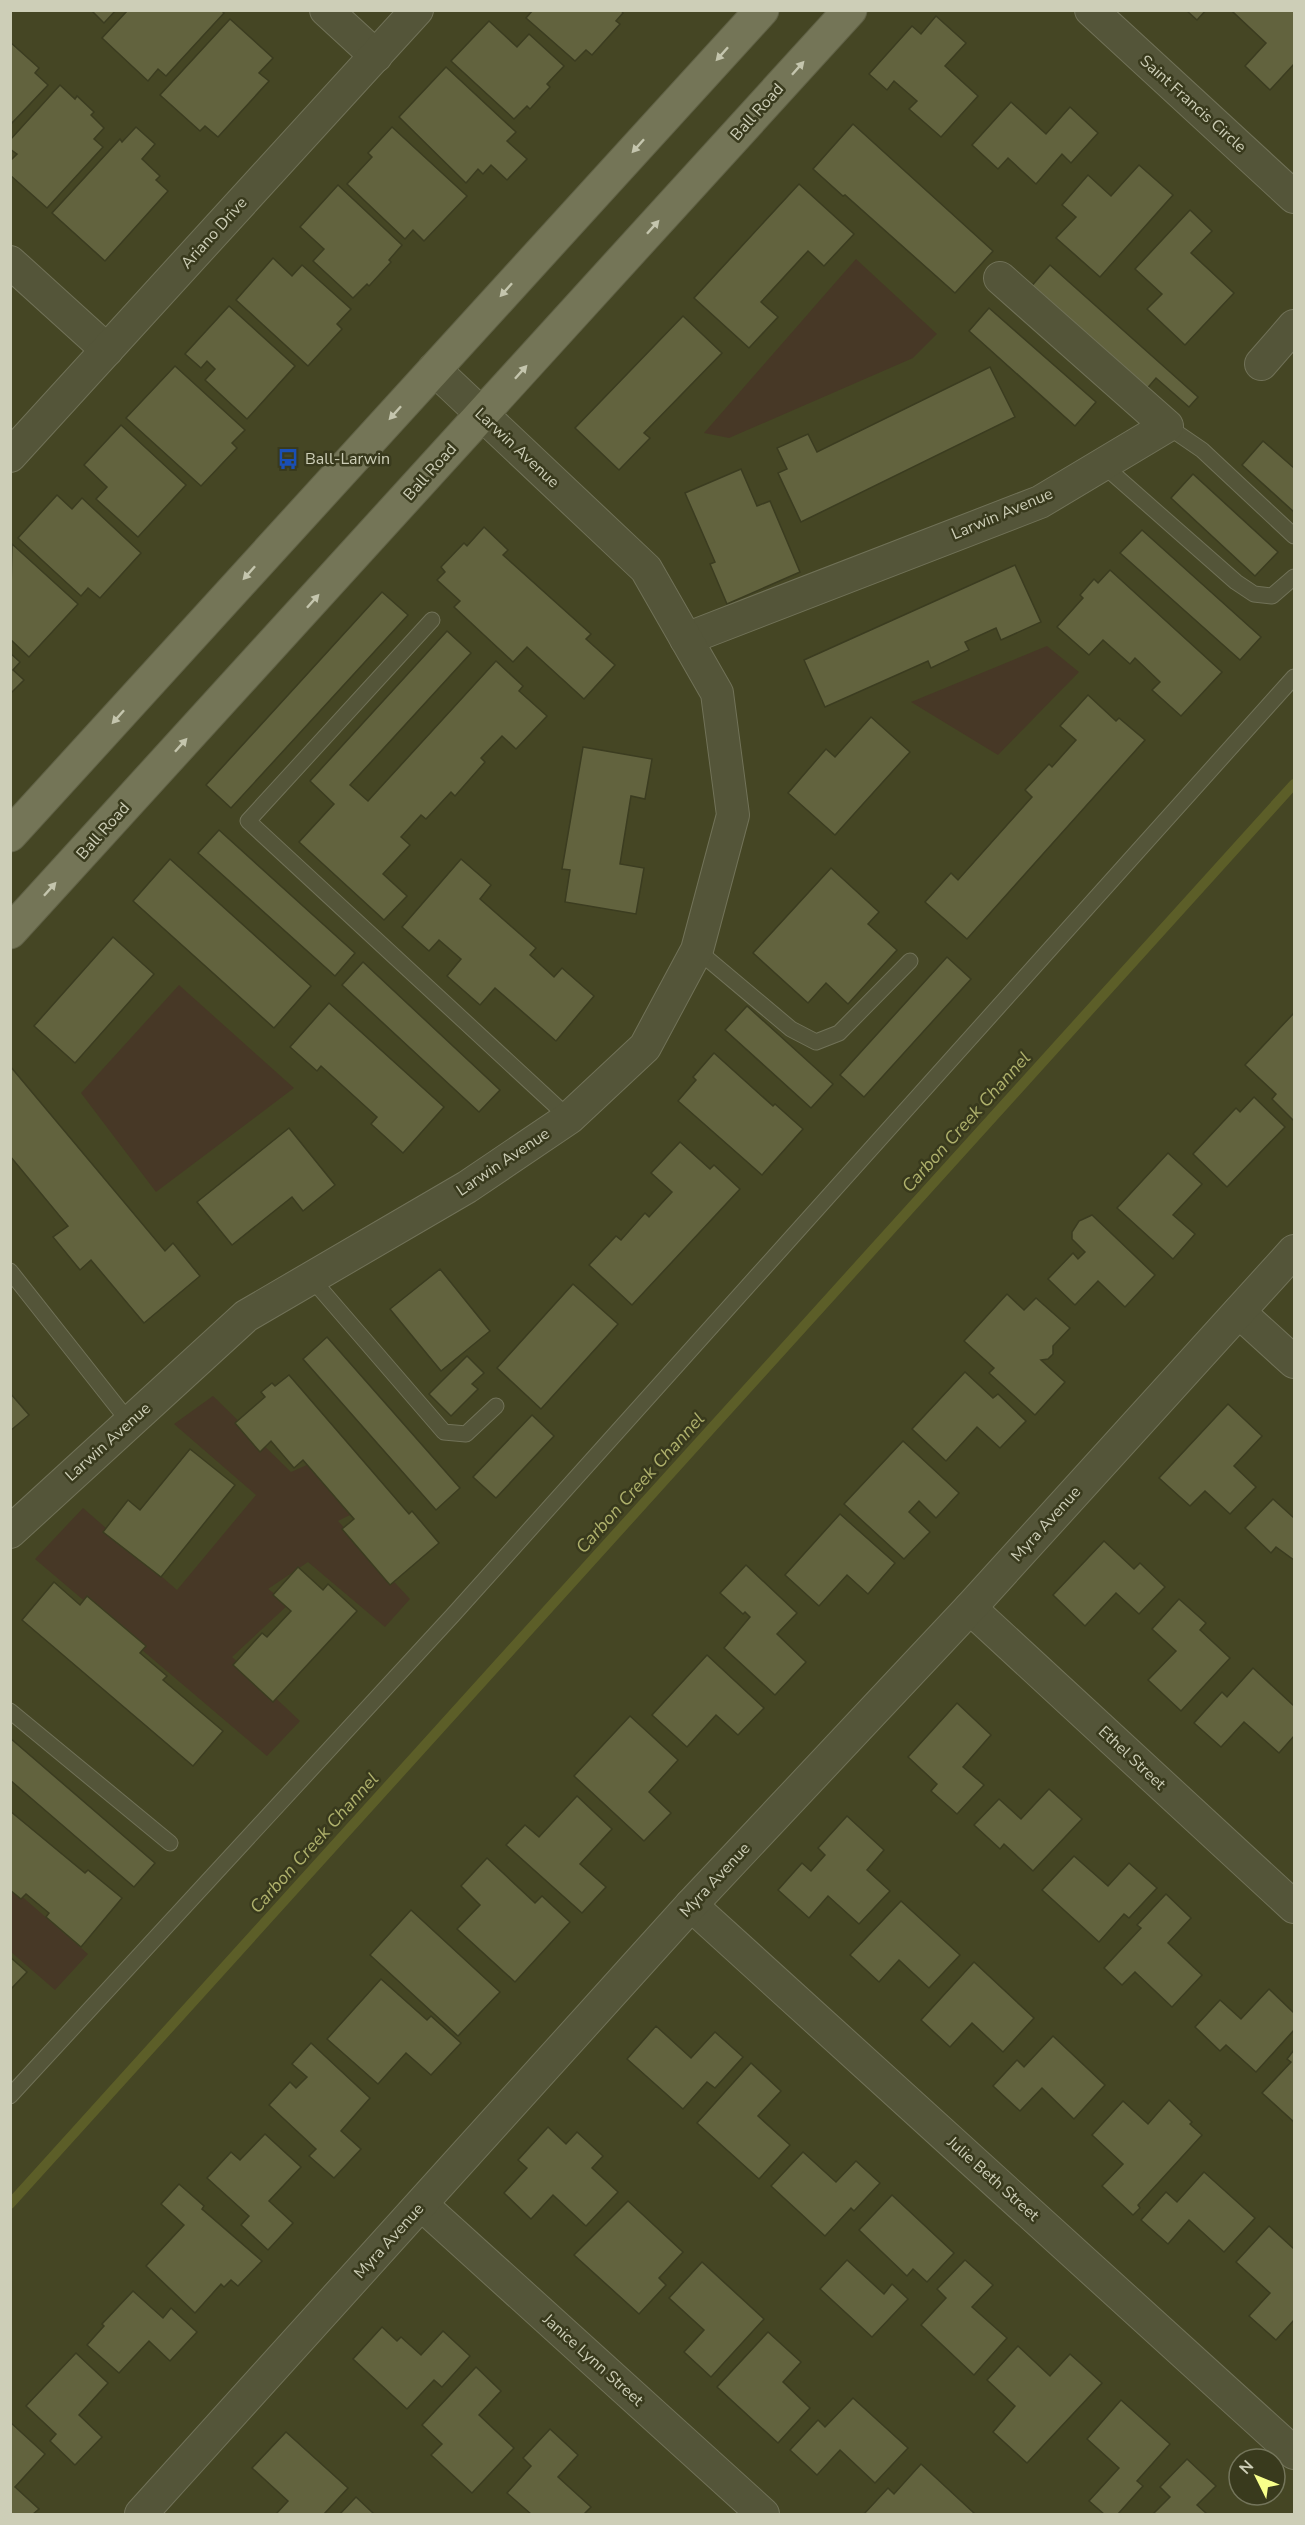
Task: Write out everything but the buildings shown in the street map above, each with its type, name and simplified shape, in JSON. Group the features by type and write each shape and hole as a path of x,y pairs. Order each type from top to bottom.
{"main road":[{"path":"10,835 762,10"},
{"name":"Ball Road","path":"10,932 850,10"}],"street":[{"path":"326,10 376,56"},
{"name":"Ariano Drive","path":"10,456 417,10"},
{"name":"Saint Francis Circle","path":"1091,10 1294,197"},
{"path":"10,262 107,350"},
{"path":"1000,278 1167,426"},
{"path":"1261,364 1294,326"},
{"name":"Larwin Avenue","path":"10,1532 246,1316 467,1187 569,1118 645,1047 698,950 734,815 717,693 646,569 434,369"},
{"name":"Larwin Avenue","path":"686,639 1040,501 1167,426"},
{"name":"Myra Avenue","path":"147,2512 691,1905 970,1608 1294,1251"},
{"path":"1239,1312 1294,1362"},
{"name":"Ethel Street","path":"970,1608 1294,1907"},
{"name":"Julie Beth Street","path":"691,1905 1294,2453"},
{"name":"Janice Lynn Street","path":"422,2205 763,2514"}],"lane":[{"path":"1167,426 1202,450 1294,536"},
{"path":"1102,464 1236,582 1254,594 1272,597 1294,577"},
{"path":"432,620 248,821 569,1118"},
{"path":"10,2096 453,1615 1294,677"},
{"path":"698,950 791,1029 816,1042 839,1033 910,961"},
{"path":"10,1271 130,1423"},
{"path":"311,1278 444,1432 466,1434 496,1406"},
{"path":"10,1711 170,1844"}],"shaded area":[{"path":"856,259 937,334 913,358 729,438 704,433"},
{"path":"1047,646 1079,672 998,755 911,702"},
{"path":"179,985 294,1088 156,1192 81,1093"},
{"path":"213,1396 291,1472 309,1464 350,1515 338,1521 410,1599 385,1627 308,1562 268,1589 289,1604 232,1657 300,1721 267,1756 35,1559 83,1508 177,1590 256,1495 174,1424"},
{"path":"10,1886 88,1954 55,1990 11,1952"}],"waterway":[{"name":"Carbon Creek Channel","path":"10,2204 1294,784"}],"place":[{"name":"Ball-Larwin","path":"288,459"}]}
